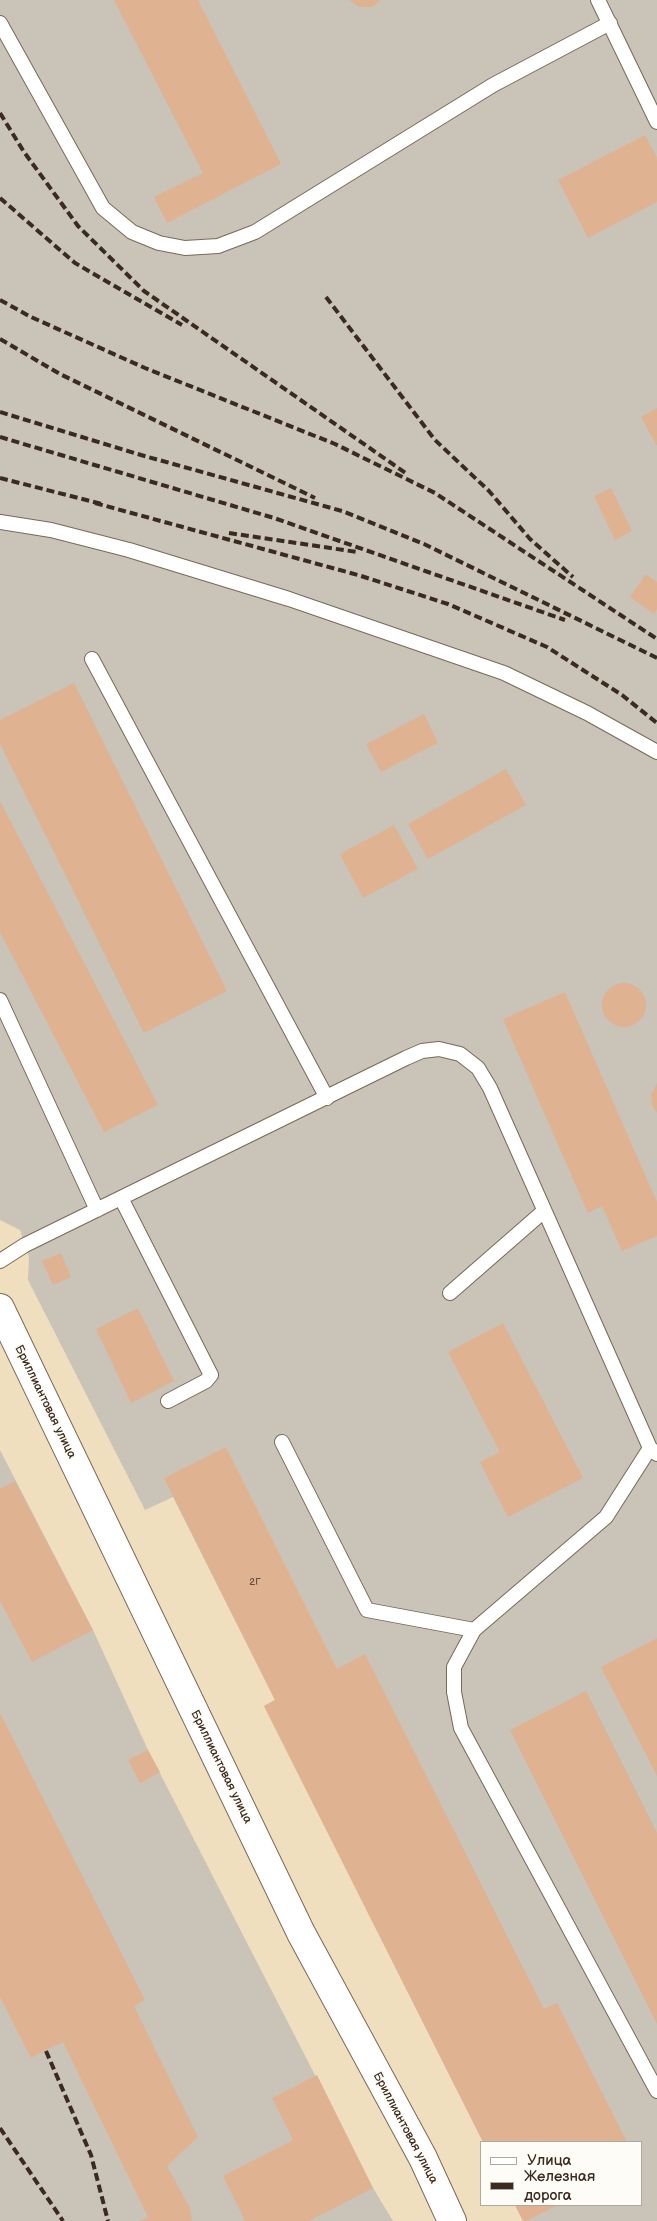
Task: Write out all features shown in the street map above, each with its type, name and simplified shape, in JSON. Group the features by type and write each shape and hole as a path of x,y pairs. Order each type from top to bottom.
{"street":[{"name":"Бриллиантовая улица","path":"0,1308 301,1933 423,2158 452,2221"}],"lane":[{"path":"598,0 657,122"},
{"path":"0,23 103,208 132,232 159,243 185,248 218,246 255,232 493,85 610,23"},
{"path":"0,522 50,530 129,550 354,621 504,674 587,713 657,752"},
{"path":"92,659 327,1098"},
{"path":"0,1000 98,1210"},
{"path":"0,1261 25,1245 422,1051 440,1049 460,1054 478,1068 490,1088 654,1451 606,1517 474,1630 454,1667 454,1692 460,1728 657,2091"},
{"path":"121,1198 211,1375 206,1382 168,1401"},
{"path":"450,1293 544,1211"},
{"path":"282,1442 367,1610 474,1630"}],"shaded area":[{"path":"0,0 657,0 657,2221 523,2221 516,2206 642,2206 642,2141 482,2141 264,1706 275,1700 173,1497 145,1510 28,1280 29,1257 20,1230 0,1220"},
{"path":"0,1450 93,1630 148,1750 373,2188 393,2221 0,2221"}],"building":[{"path":"114,0 198,0 281,164 167,223 154,197 203,173"},
{"path":"349,0 381,0 372,7 359,7"},
{"path":"645,135 657,158 657,202 588,238 558,180"},
{"path":"657,408 657,446 641,417"},
{"path":"611,488 632,531 615,540 594,496"},
{"path":"646,574 657,582 657,609 654,614 630,597"},
{"path":"74,683 227,991 144,1033 0,744 0,720"},
{"path":"424,714 438,743 381,772 366,744"},
{"path":"506,769 526,805 428,859 408,824"},
{"path":"0,801 158,1105 104,1132 0,932"},
{"path":"394,825 418,869 363,898 340,854"},
{"path":"624,983 636,987 642,993 646,1005 642,1017 636,1023 624,1027 612,1023 606,1017 602,1005 606,993 612,987"},
{"path":"565,992 657,1202 657,1236 622,1251 602,1206 588,1213 503,1019"},
{"path":"657,1083 657,1113 652,1105 651,1095"},
{"path":"61,1253 71,1277 53,1285 42,1261"},
{"path":"138,1308 174,1381 131,1403 96,1329"},
{"path":"503,1323 583,1478 508,1517 480,1462 500,1452 448,1352"},
{"path":"226,1447 337,1669 365,1654 544,2009 557,2003 626,2141 482,2141 264,1706 275,1700 164,1478"},
{"path":"15,1481 93,1630 32,1662 0,1601 0,1489"},
{"path":"657,1638 657,1776 601,1667"},
{"path":"586,1691 657,1833 657,2024 510,1730"},
{"path":"0,1713 145,2000 134,2006 198,2137 167,2166 190,2208 192,2221 139,2221 148,2217 63,2042 31,2058 0,1997"},
{"path":"148,1750 160,1772 140,1783 128,1760"},
{"path":"317,2075 373,2188 309,2221 245,2221 223,2176 293,2140 272,2098"},
{"path":"516,2206 556,2206 526,2221 523,2221"}],"railway":[{"path":"0,113 24,152 78,226 144,291 407,474"},
{"path":"0,198 75,263 182,325"},
{"path":"326,297 435,440 489,491 530,539 573,577"},
{"path":"0,300 31,317 145,368 335,444 435,493 657,639"},
{"path":"0,339 60,374 315,498"},
{"path":"0,412 141,455 342,511 424,544 657,658"},
{"path":"0,437 274,518 565,620"},
{"path":"0,478 102,504"},
{"path":"95,503 358,575 448,604 547,647 622,695 657,723"},
{"path":"229,533 357,552"},
{"path":"46,2051 91,2155 108,2221"},
{"path":"0,2128 63,2221"}]}
